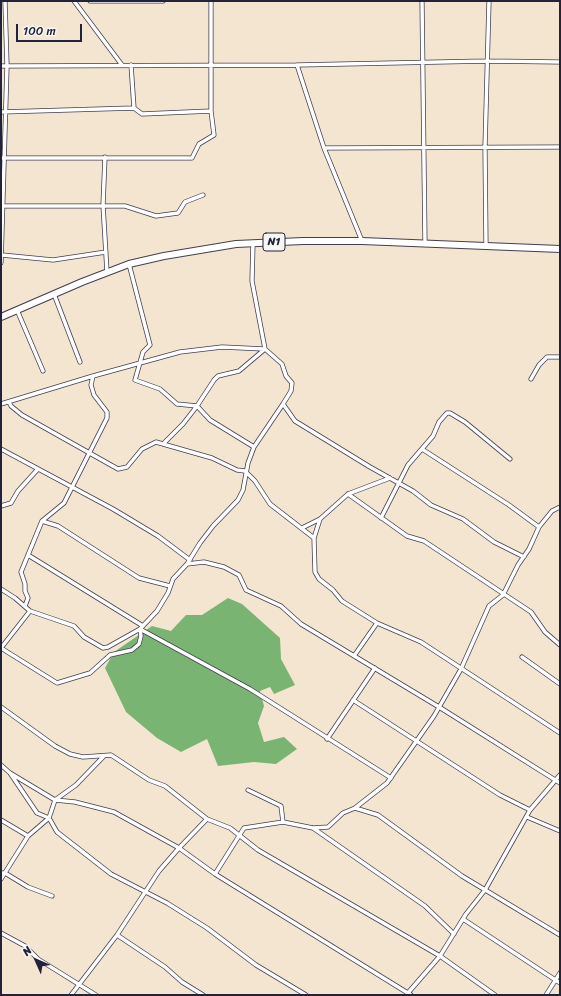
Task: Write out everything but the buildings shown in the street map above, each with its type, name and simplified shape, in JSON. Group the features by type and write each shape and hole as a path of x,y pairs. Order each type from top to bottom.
{"highway":[{"name":"N1","path":"1,317 129,264 171,254 253,243 362,241 560,249"}],"street":[{"path":"1,263 1,206 7,66 5,1"},
{"path":"74,1 122,65"},
{"path":"90,1 163,1"},
{"path":"3,158 192,158 199,144 214,135 211,111 211,1"},
{"path":"422,1 425,244"},
{"path":"486,246 485,147 489,1"},
{"path":"1,66 297,65 487,61 560,62"},
{"path":"131,65 134,108"},
{"path":"297,65 324,148 362,241"},
{"path":"1,112 134,108 142,114 211,111"},
{"path":"324,148 424,149 560,147"},
{"path":"105,158 103,204 107,272"},
{"path":"1,206 103,204 126,206 156,216 178,213 185,202 203,195"},
{"path":"1,589 30,610 74,626 84,637 103,648 108,647 141,628 157,611 168,593 173,579 189,562 213,526 238,500 243,490 246,471 254,447 292,391 292,383 286,376 282,364 265,349 252,281 253,243"},
{"path":"2,255 53,260 106,252"},
{"path":"129,264 150,345 144,352 135,380 160,388 177,404 197,406 210,420 254,447"},
{"path":"54,294 80,362"},
{"path":"18,310 43,371"},
{"path":"1,404 92,376 180,352 222,347 265,349"},
{"path":"164,443 183,424 218,376 239,371 265,349"},
{"path":"531,379 539,365 547,358 560,357"},
{"path":"25,606 28,598 21,572 42,521 64,503 107,418 107,412 94,395 91,386 92,376"},
{"path":"9,402 11,406 22,415 118,469 127,467 142,449 156,442 164,443 212,458 237,470 246,471 255,481 270,504 314,538"},
{"path":"283,404 295,421 390,478 431,505 463,519 494,542 524,557"},
{"path":"381,518 408,465 433,436 439,422 447,413 450,413 465,422 510,459"},
{"path":"1,449 71,488 113,509 152,532 189,562 204,562 224,567 239,575 246,590 281,606 301,624 440,707 560,783"},
{"path":"422,449 509,505 539,527"},
{"path":"1,506 11,503 18,491 38,469"},
{"path":"302,528 320,519 348,494 390,478"},
{"path":"348,494 407,536 424,542 531,612 545,632 560,646"},
{"path":"215,874 244,828 283,822 313,828 328,827 343,814 355,808 391,778 440,707 461,668 489,606 503,595 539,527 552,511 560,507"},
{"path":"320,519 314,538 315,572 319,579 333,590 342,601 377,623 421,642 560,733"},
{"path":"42,521 58,526 139,578 170,586"},
{"path":"28,555 141,628 250,689 391,778"},
{"path":"30,610 1,648 57,684 90,672 110,655 132,650 140,644 141,628"},
{"path":"354,656 377,623"},
{"path":"522,657 560,684"},
{"path":"327,739 375,668"},
{"path":"353,700 500,795 530,810"},
{"path":"1,707 55,746 70,754 83,757 111,755 149,780 165,786 207,819 230,828 258,850 440,956 495,995"},
{"path":"1,879 3,873 28,836 49,818 55,800 76,785 104,756"},
{"path":"1,765 10,773 55,800 75,802 114,812 179,848 215,874 408,994 440,956 463,919 485,890 530,810 556,781 560,774"},
{"path":"10,773 37,813 49,818 57,832 111,874 167,903 207,928 256,965 306,995"},
{"path":"248,790 281,806 283,822"},
{"path":"355,808 378,815 462,876 560,936"},
{"path":"527,816 560,831"},
{"path":"71,995 118,935 144,892 159,871 207,819"},
{"path":"1,820 28,836"},
{"path":"313,828 425,906 454,934"},
{"path":"3,873 28,887 52,896"},
{"path":"463,919 560,983"},
{"path":"1,933 25,946 38,960 96,995"},
{"path":"118,935 165,967 182,982 203,995"},
{"path":"546,995 560,973"}],"green space":[{"path":"228,598 242,604 280,638 281,659 295,685 274,694 270,687 260,691 264,706 258,723 264,742 284,737 297,749 276,764 254,762 218,766 207,739 181,752 157,738 126,712 105,668 114,652 152,626 171,631 186,615 202,615"}]}
